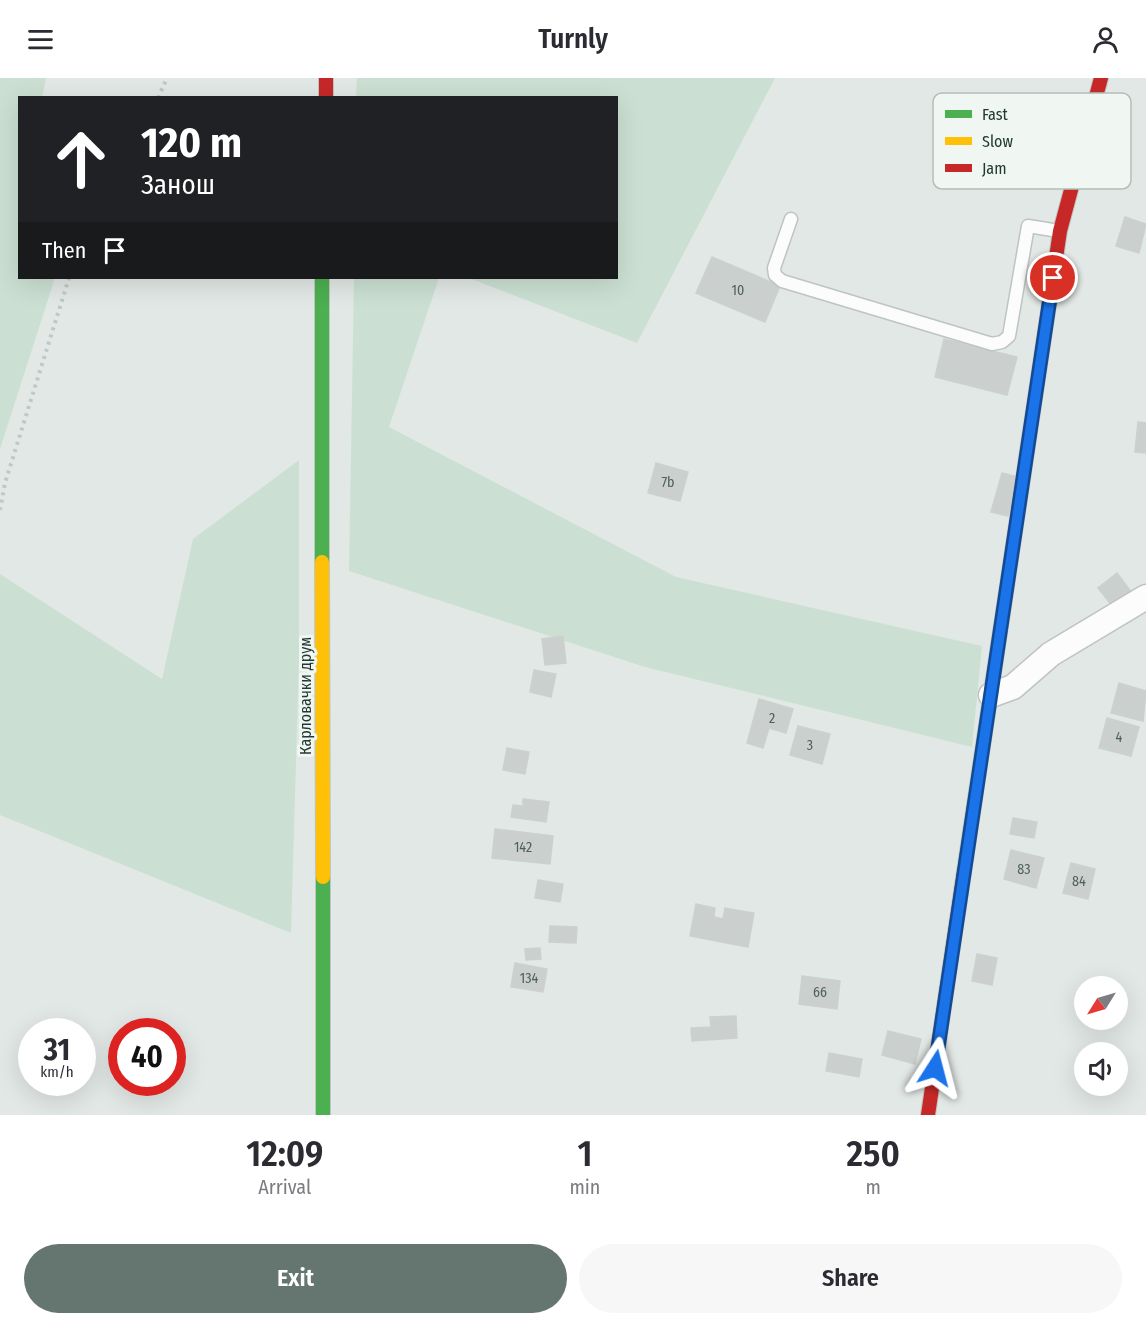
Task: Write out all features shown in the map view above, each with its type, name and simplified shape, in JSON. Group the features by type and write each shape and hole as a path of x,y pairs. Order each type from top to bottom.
{"street":[{"path":"326,78 326,96"},
{"path":"1097,93 1101,78"},
{"path":"928,1115 1060,231 1071,189"},
{"name":"Карловачки друм","path":"322,279 323,1115"},
{"path":"991,695 1013,687 1051,654 1146,597"}],"lane":[{"path":"791,219 774,268 775,275 782,281 992,344 1002,342 1009,336 1028,226 1060,231"}],"path":[{"path":"159,96 167,78"},
{"path":"0,510 5,483 69,279"}],"green space":[{"path":"0,78 46,78 42,96 18,96 18,279 55,279 0,449"},
{"path":"357,78 775,78 637,343 472,279 618,279 618,96 356,96"},
{"path":"354,279 439,279 389,427 676,577 982,646 972,747 645,667 349,571"},
{"path":"299,460 299,660 291,933 0,815 0,574 162,679 193,539"}],"building":[{"path":"1125,217 1146,224 1139,253 1116,246"},
{"path":"712,257 780,286 765,322 696,293"},
{"path":"944,339 1017,357 1007,395 935,377"},
{"path":"1138,422 1146,423 1146,453 1135,452"},
{"path":"656,463 688,472 680,501 648,493"},
{"path":"1002,473 1018,477 1008,516 991,512"},
{"path":"1117,573 1135,597 1116,611 1098,588"},
{"path":"563,636 566,663 545,665 542,639"},
{"path":"534,670 556,674 551,697 530,692"},
{"path":"1119,683 1146,691 1143,721 1111,713"},
{"path":"759,699 793,709 786,733 769,728 763,748 747,743"},
{"path":"1107,718 1139,727 1131,756 1099,748"},
{"path":"798,726 830,734 822,764 790,755"},
{"path":"507,748 529,752 525,774 503,770"},
{"path":"523,799 549,802 546,822 511,817 513,805 523,806"},
{"path":"1013,818 1037,822 1034,838 1010,834"},
{"path":"495,829 553,836 550,864 492,858"},
{"path":"1011,850 1044,858 1036,888 1004,879"},
{"path":"1071,863 1095,869 1088,899 1063,893"},
{"path":"538,880 563,884 560,902 535,898"},
{"path":"696,904 715,908 714,917 723,919 725,908 754,913 748,947 690,936"},
{"path":"550,926 577,927 576,943 549,942"},
{"path":"540,948 541,959 526,960 525,949"},
{"path":"977,954 997,958 992,985 972,981"},
{"path":"515,963 547,969 543,992 511,987"},
{"path":"802,976 840,981 837,1009 799,1004"},
{"path":"736,1016 737,1038 692,1041 691,1028 711,1027 710,1017"},
{"path":"888,1031 921,1039 915,1064 882,1055"},
{"path":"829,1053 862,1059 859,1077 826,1071"}],"traffic: fast":[{"path":"322,279 322,562"},
{"path":"964,872 1008,579"},
{"path":"323,877 323,1115"}],"traffic: slow":[{"path":"322,562 323,877"}],"traffic: jam":[{"path":"326,78 326,96"},
{"path":"1097,93 1101,78"},
{"path":"1008,579 1060,231 1071,189"},
{"path":"928,1115 964,872"}],"route":[{"path":"935,1068 1053,278"}]}
